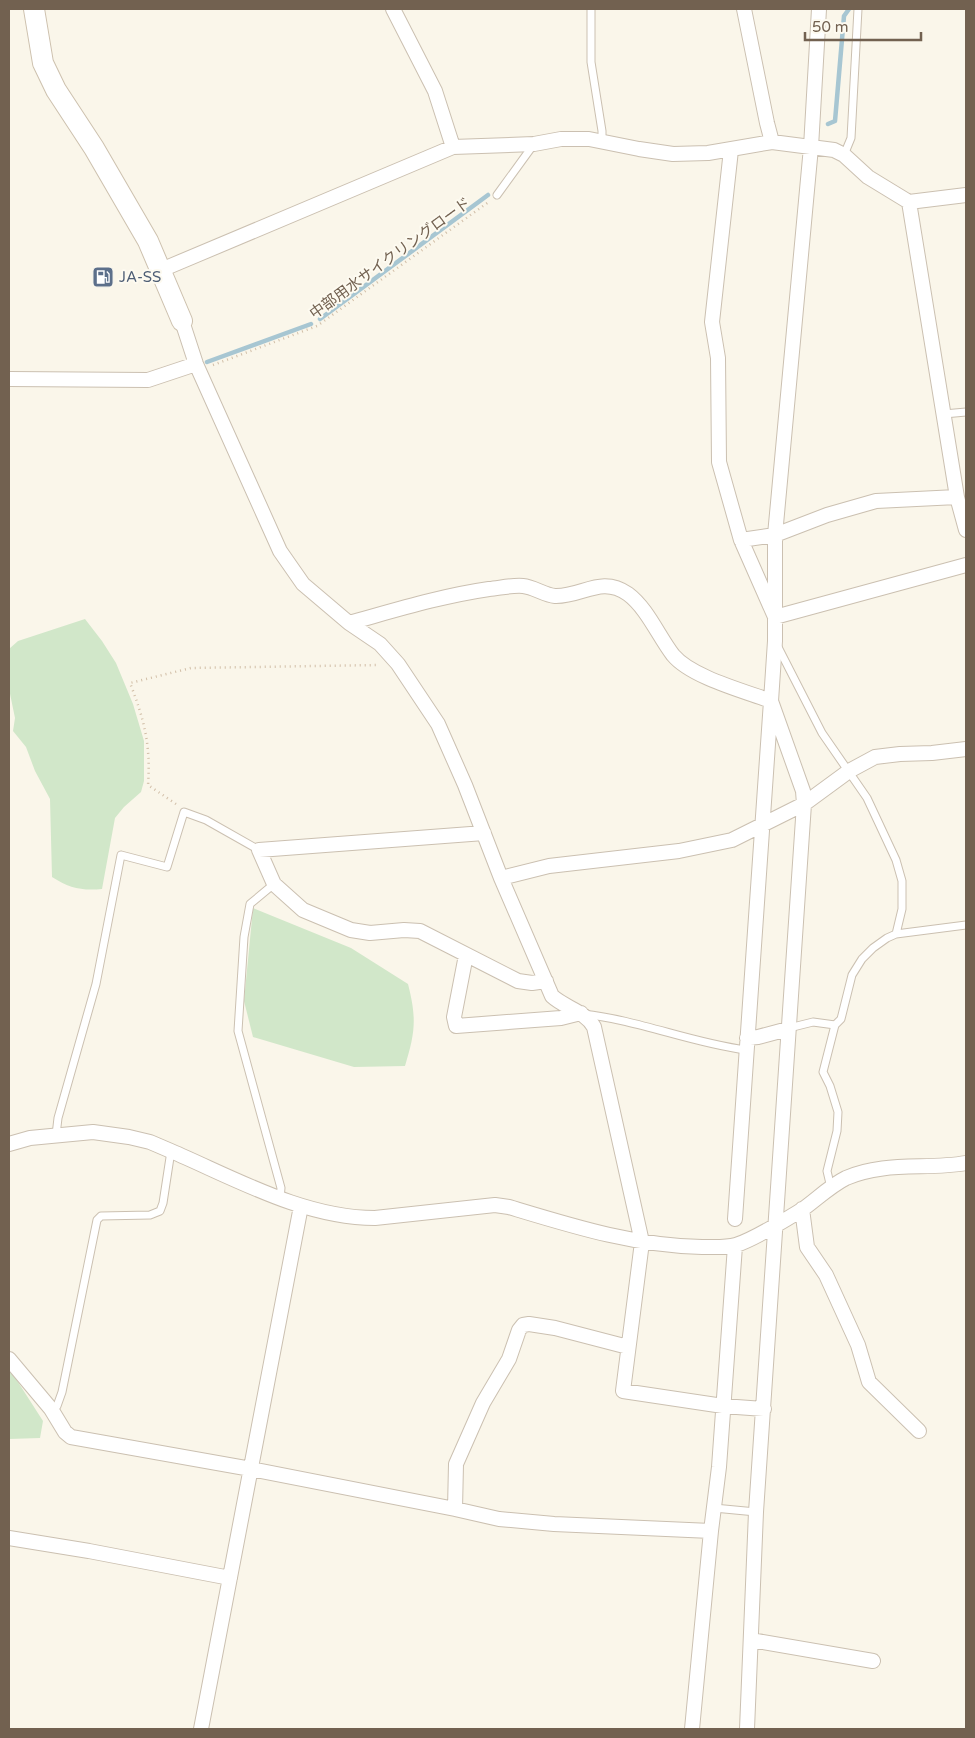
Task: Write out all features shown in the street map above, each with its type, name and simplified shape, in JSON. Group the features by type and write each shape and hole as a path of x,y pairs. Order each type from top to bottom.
{"street":[{"path":"34,9 43,62 56,90 94,148 148,241 203,365 280,551 303,584 350,623 380,644 398,664 438,724 552,996 560,1003 587,1017 594,1027 642,1242 623,1391 723,1406 764,1409"},
{"path":"393,9 435,91 453,147"},
{"path":"744,9 766,123 772,142"},
{"path":"735,1219 775,641 775,535 811,147 819,9"},
{"path":"161,270 453,147 534,144 561,139 602,140 638,149 673,154 708,153 772,142 834,150 844,155 868,177 909,202 966,194"},
{"path":"731,150 712,322 718,358 719,462 741,540 775,617"},
{"path":"909,202 957,497 966,530"},
{"path":"9,379 148,380 203,365"},
{"path":"741,540 775,535 827,515 876,501 957,497"},
{"path":"775,617 966,565"},
{"path":"350,623 443,597 470,592 524,586 555,596 598,586 607,586 627,593 636,601 674,656 690,670 771,701 803,791 804,804 756,1512 747,1729"},
{"path":"501,878 549,866 679,850 732,840 804,804 849,770 875,757 932,753 966,748"},
{"path":"484,833 259,850 274,884 304,910 351,930 370,933 404,930 420,932 518,981 532,983 546,980"},
{"path":"466,955 454,1017 456,1026 561,1018 581,1013"},
{"path":"747,1044 758,1037 788,1029"},
{"path":"9,1144 30,1138 93,1132 136,1139 172,1150 280,1198 332,1214 375,1218 474,1207 502,1206 597,1233 642,1242 689,1247 735,1246 776,1225 844,1179 871,1170 966,1163"},
{"path":"201,1729 301,1206"},
{"path":"802,1209 807,1247 826,1275 858,1345 869,1382 919,1431"},
{"path":"692,1729 714,1508 735,1246"},
{"path":"455,1508 456,1464 483,1403 509,1359 519,1330 523,1325 529,1324 554,1328 628,1347"},
{"path":"9,1359 51,1409 65,1432 72,1437 455,1508 498,1519 554,1524 711,1531"},
{"path":"9,1538 230,1578"},
{"path":"751,1640 873,1661"}],"lane":[{"path":"591,9 591,62 602,140"},
{"path":"844,155 851,138 858,9"},
{"path":"497,195 534,144"},
{"path":"944,414 966,412"},
{"path":"775,641 822,733 867,798 896,860 902,881 902,909 896,934"},
{"path":"56,1135 58,1118 96,984 121,855 167,866 184,812 206,820 259,850"},
{"path":"274,884 250,904 244,937 238,1031 280,1188 280,1198"},
{"path":"831,1188 827,1171 837,1131 838,1112 830,1086 823,1072 835,1025 841,1019 852,975 862,959 873,948 896,934 966,925"},
{"path":"581,1013 638,1024 722,1047 747,1044"},
{"path":"788,1029 813,1022 835,1025"},
{"path":"51,1409 57,1406 62,1392 97,1220 101,1216 150,1215 160,1211 164,1202 172,1150"},
{"path":"714,1508 756,1512"}],"path":[{"name":"中部用水サイクリングロード","path":"203,365 317,326 497,195"},
{"path":"184,812 170,799 148,785 150,759 146,733 141,712 130,683 191,668 398,664"}],"green space":[{"path":"85,619 116,663 133,704 144,741 144,781 141,792 115,818 102,889 95,890 76,888 52,877 50,799 35,771 26,747 13,731 15,718 9,689 9,649 18,641"},
{"path":"253,908 351,948 408,984 413,1007 414,1026 405,1066 354,1067 253,1037 244,1001"},
{"path":"9,1368 43,1421 40,1438 9,1439"}],"waterway":[{"path":"828,124 835,121 844,16 849,9"},
{"path":"320,319 488,195"},
{"path":"207,362 311,324"}],"place":[{"name":"JA-SS","path":"103,277"}]}
